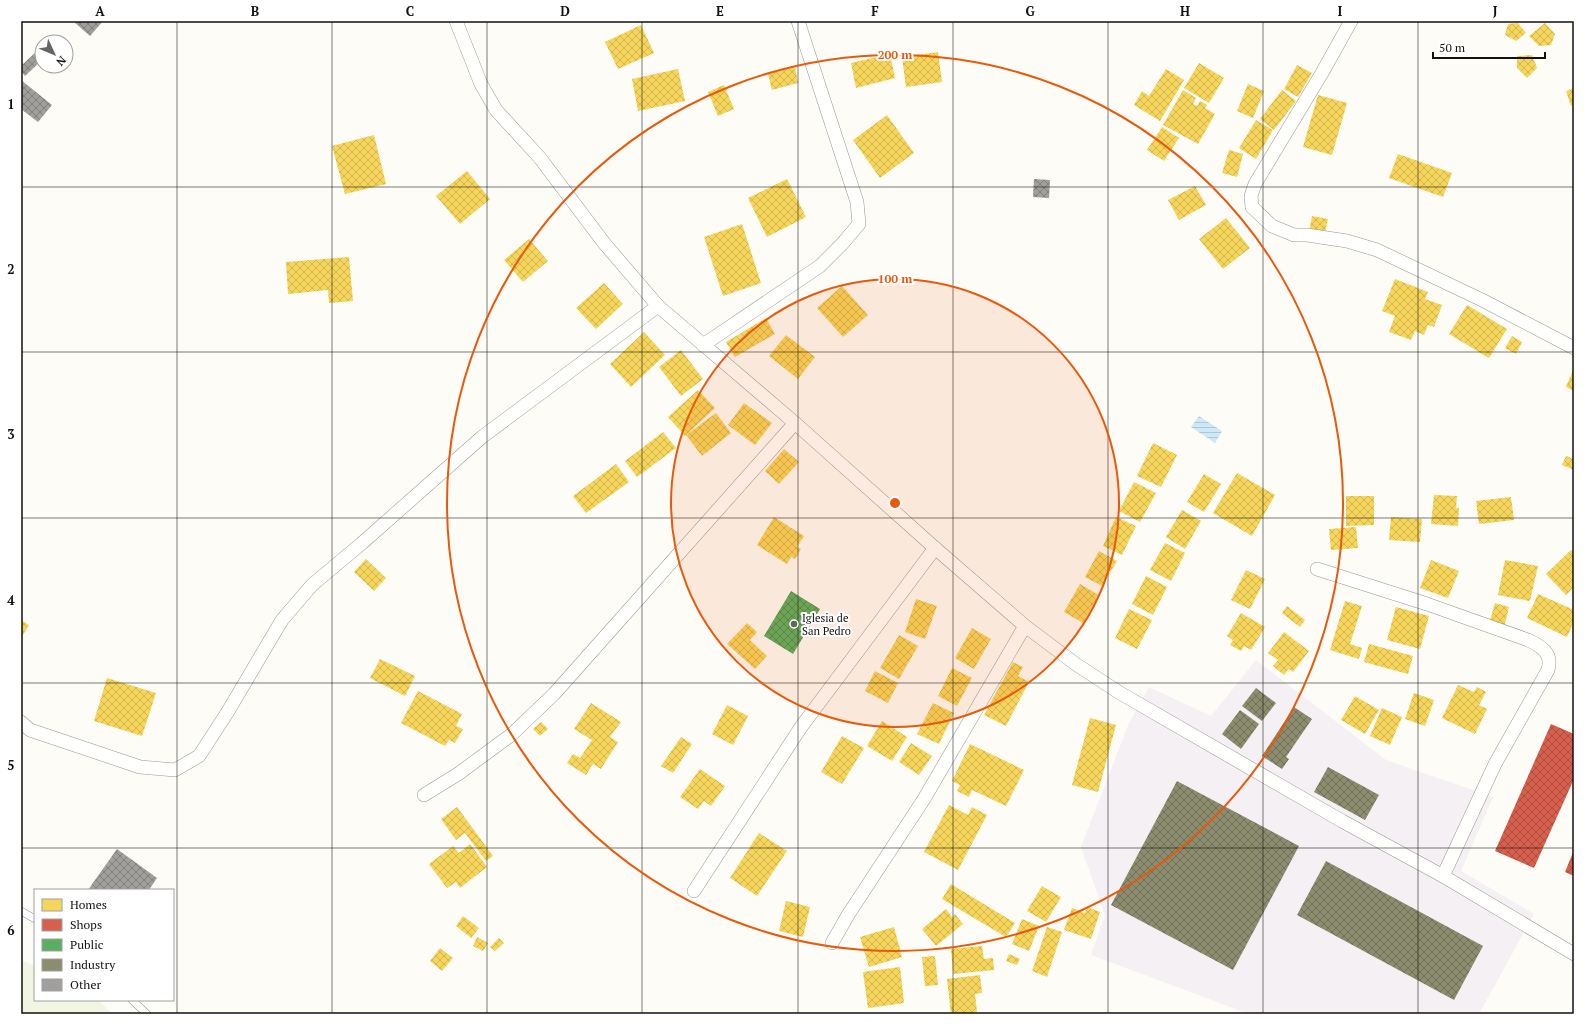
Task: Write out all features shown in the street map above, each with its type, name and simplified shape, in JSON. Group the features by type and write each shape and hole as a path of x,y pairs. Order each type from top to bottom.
{"street":[{"path":"456,21 481,84 496,110 540,158 604,243 658,306 795,423 1025,626 1077,666 1120,693 1342,821 1443,876 1574,954"},
{"path":"703,345 820,266 859,224 857,202 798,21"},
{"path":"1351,21 1322,73 1255,184 1251,196 1252,207 1272,226 1294,235 1306,235 1346,241 1377,250 1482,300 1574,348"},
{"path":"21,722 30,730 140,767 175,770 199,756 227,713 282,620 312,585 482,438 658,306"},
{"path":"424,795 458,774 512,735 554,694 795,423"},
{"path":"694,891 801,728 935,548"},
{"path":"1317,569 1427,604 1528,640 1546,651 1549,658 1550,664 1548,670 1495,764 1443,876"},
{"path":"832,943 848,915 924,799 1025,626"}],"lane":[{"path":"21,911 34,918"},
{"path":"133,1001 146,1014"}],"shaded area":[{"path":"1256,660 1386,760 1493,797 1461,871 1534,914 1479,1014 1249,1014 1091,955 1105,915 1081,847 1129,723 1149,687 1211,716"}],"green space":[{"path":"21,960 34,966 34,1001 99,1001 112,1014 21,1014"}],"water":[{"path":"1199,416 1222,431 1215,443 1191,427"}],"building: Homes":[{"path":"1518,23 1526,33 1516,41 1505,35 1508,24"},
{"path":"1545,23 1555,34 1551,45 1539,46 1529,36"},
{"path":"641,25 654,53 618,69 605,42"},
{"path":"938,52 942,82 906,87 902,57"},
{"path":"890,54 895,78 856,88 851,63"},
{"path":"1532,55 1537,68 1527,78 1517,68 1517,56"},
{"path":"1199,63 1224,78 1209,103 1184,88"},
{"path":"1297,65 1312,73 1298,97 1284,89"},
{"path":"795,67 798,83 772,90 768,74"},
{"path":"678,69 685,101 638,111 632,79"},
{"path":"1166,69 1184,80 1160,121 1134,105 1142,91 1149,96"},
{"path":"1248,84 1264,91 1253,118 1237,111"},
{"path":"724,85 734,109 718,116 708,92"},
{"path":"1574,88 1574,104 1571,106 1566,91"},
{"path":"1183,90 1196,98 1193,104 1197,106 1200,101 1207,105 1205,108 1215,114 1198,144 1163,125"},
{"path":"1282,90 1296,101 1274,130 1260,119"},
{"path":"1318,95 1347,103 1332,155 1303,147"},
{"path":"887,115 914,153 880,178 853,140"},
{"path":"1256,120 1273,130 1256,159 1239,148"},
{"path":"1162,127 1179,138 1164,161 1147,150"},
{"path":"374,135 386,184 345,194 332,146"},
{"path":"1229,150 1243,154 1237,177 1222,173"},
{"path":"1398,154 1452,173 1443,197 1389,178"},
{"path":"467,171 490,199 460,224 436,196"},
{"path":"787,179 806,217 767,237 748,198"},
{"path":"1195,186 1206,205 1179,220 1168,200"},
{"path":"1312,216 1328,219 1324,236 1309,233"},
{"path":"1226,218 1250,248 1223,269 1199,239"},
{"path":"742,224 761,283 723,296 704,237"},
{"path":"529,239 548,261 523,282 504,260"},
{"path":"349,257 353,301 329,303 328,290 288,294 286,262"},
{"path":"1395,279 1428,292 1425,299 1442,305 1434,327 1428,325 1424,335 1415,331 1411,340 1389,332 1395,316 1382,311"},
{"path":"604,283 623,304 596,329 576,308"},
{"path":"842,286 868,315 843,337 817,308"},
{"path":"1467,305 1507,329 1489,358 1449,334"},
{"path":"766,318 775,334 735,357 726,342"},
{"path":"644,332 665,355 631,387 610,364"},
{"path":"786,335 815,357 798,379 769,356"},
{"path":"1512,336 1522,342 1516,354 1505,348"},
{"path":"681,350 703,379 681,396 659,367"},
{"path":"1574,368 1574,391 1566,387"},
{"path":"698,390 715,408 685,436 668,417"},
{"path":"744,403 772,423 755,445 728,425"},
{"path":"716,413 731,433 702,456 686,435"},
{"path":"663,432 676,448 637,477 625,461"},
{"path":"1153,443 1177,455 1161,487 1137,476"},
{"path":"784,449 799,462 779,484 765,471"},
{"path":"1566,456 1574,459 1574,470 1562,465"},
{"path":"616,464 629,482 586,513 573,496"},
{"path":"1237,473 1275,495 1252,536 1213,513"},
{"path":"1204,474 1221,484 1204,512 1187,502"},
{"path":"1134,482 1156,493 1140,522 1119,511"},
{"path":"1434,495 1457,496 1456,508 1459,508 1458,526 1431,524"},
{"path":"1346,496 1374,496 1374,525 1346,526"},
{"path":"1511,497 1514,520 1479,524 1476,501"},
{"path":"1182,510 1201,521 1185,549 1166,537"},
{"path":"774,517 804,536 797,547 801,549 795,559 791,557 787,564 757,545"},
{"path":"1116,517 1136,526 1122,555 1103,546"},
{"path":"1391,517 1422,519 1420,542 1389,540"},
{"path":"1356,527 1358,548 1331,550 1329,529"},
{"path":"1165,543 1185,553 1171,581 1150,570"},
{"path":"1571,550 1574,553 1574,587 1566,595 1546,574"},
{"path":"1099,551 1117,561 1102,586 1085,577"},
{"path":"366,559 386,578 374,591 354,572"},
{"path":"1431,560 1459,571 1448,598 1420,588"},
{"path":"1505,560 1538,566 1530,601 1498,595"},
{"path":"1246,570 1265,579 1250,609 1231,600"},
{"path":"1146,576 1167,587 1153,615 1132,604"},
{"path":"1080,584 1099,595 1083,623 1064,612"},
{"path":"1538,594 1574,610 1574,621 1567,637 1527,618"},
{"path":"916,599 937,606 925,639 905,632"},
{"path":"1345,601 1362,606 1350,644 1362,648 1359,659 1330,650"},
{"path":"1495,603 1509,607 1504,628 1489,624"},
{"path":"1287,606 1305,620 1300,627 1282,613"},
{"path":"1396,607 1429,616 1420,649 1387,640"},
{"path":"1129,609 1152,620 1137,649 1115,638"},
{"path":"1241,613 1265,627 1251,650 1244,646 1241,651 1230,645 1233,640 1227,636"},
{"path":"21,620 29,625 21,638"},
{"path":"747,623 757,632 750,640 767,656 755,669 727,644"},
{"path":"972,628 991,639 974,669 955,658"},
{"path":"1284,632 1309,651 1293,672 1289,669 1284,675 1273,666 1278,660 1268,653"},
{"path":"899,635 918,646 899,679 880,668"},
{"path":"1369,644 1413,656 1408,674 1364,662"},
{"path":"380,659 415,676 405,696 370,678"},
{"path":"1013,662 1023,667 1018,676 1029,682 1006,726 984,715"},
{"path":"952,668 972,678 957,706 938,696"},
{"path":"875,671 898,683 888,703 865,691"},
{"path":"107,678 156,693 142,736 94,721"},
{"path":"1458,685 1474,692 1477,687 1486,692 1479,705 1487,709 1475,734 1442,718"},
{"path":"418,691 462,714 456,726 463,729 455,743 449,740 445,746 401,723"},
{"path":"1414,693 1434,700 1425,726 1405,719"},
{"path":"1355,696 1379,710 1365,734 1341,720"},
{"path":"591,703 621,722 610,737 618,742 601,769 593,764 586,775 567,763 573,754 580,758 592,740 574,729"},
{"path":"933,703 954,713 939,744 917,734"},
{"path":"727,705 748,716 733,745 712,734"},
{"path":"1382,708 1402,717 1390,745 1370,736"},
{"path":"1090,718 1116,725 1098,792 1072,785"},
{"path":"882,721 907,737 892,761 867,746"},
{"path":"541,722 548,729 540,736 533,729"},
{"path":"842,736 864,748 842,784 821,772"},
{"path":"681,737 692,744 673,773 661,766"},
{"path":"911,743 932,756 919,775 899,762"},
{"path":"970,744 1024,770 1006,806 972,790 969,797 957,791 960,785 952,781"},
{"path":"700,769 725,786 711,806 704,801 698,809 680,797"},
{"path":"949,805 968,815 972,807 987,815 958,870 924,852"},
{"path":"457,807 493,856 486,861 465,833 456,840 441,819"},
{"path":"759,833 787,851 757,896 730,878"},
{"path":"470,844 487,867 460,888 456,882 447,888 429,864 453,846 459,853"},
{"path":"951,884 1015,923 1006,937 942,899"},
{"path":"1042,886 1061,897 1046,922 1027,911"},
{"path":"786,901 810,907 803,937 779,931"},
{"path":"1087,907 1100,912 1091,939 1064,930 1072,908 1085,913"},
{"path":"946,909 952,917 955,914 963,924 936,946 922,929"},
{"path":"463,916 479,928 471,938 456,926"},
{"path":"1022,919 1039,926 1029,951 1012,944"},
{"path":"894,927 902,957 869,967 860,937"},
{"path":"1047,927 1062,932 1047,977 1032,971"},
{"path":"477,937 488,943 483,951 473,946"},
{"path":"499,938 504,943 495,951 490,947"},
{"path":"982,946 984,959 993,958 994,970 953,974 951,949"},
{"path":"440,948 453,958 442,971 430,961"},
{"path":"1009,954 1020,959 1017,965 1006,961"},
{"path":"935,956 938,985 925,986 922,957"},
{"path":"900,967 904,1003 868,1008 863,972"},
{"path":"980,975 982,993 975,994 977,1012 951,1014 947,979"}],"building: Shops":[{"path":"1551,724 1574,734 1574,779 1534,868 1495,851"},
{"path":"1574,850 1574,876 1565,872"}],"building: Public":[{"path":"791,591 820,609 793,654 764,636"}],"building: Industry":[{"path":"1256,688 1276,703 1262,721 1242,706"},
{"path":"1294,707 1312,719 1286,757 1289,759 1282,769 1262,756"},
{"path":"1240,710 1259,724 1241,749 1222,734"},
{"path":"1328,767 1379,795 1365,820 1314,792"},
{"path":"1177,781 1299,846 1233,970 1111,905"},
{"path":"1326,861 1483,946 1454,1000 1297,915"}],"building: Other":[{"path":"73,21 103,21 90,36"},
{"path":"34,54 34,68 25,76 21,71 21,66"},
{"path":"21,80 52,105 38,122 21,109"},
{"path":"1034,179 1050,180 1049,198 1033,197"},
{"path":"117,849 157,878 150,889 89,889"}],"place":[{"name":"Iglesia de San Pedro","path":"794,624"}]}
